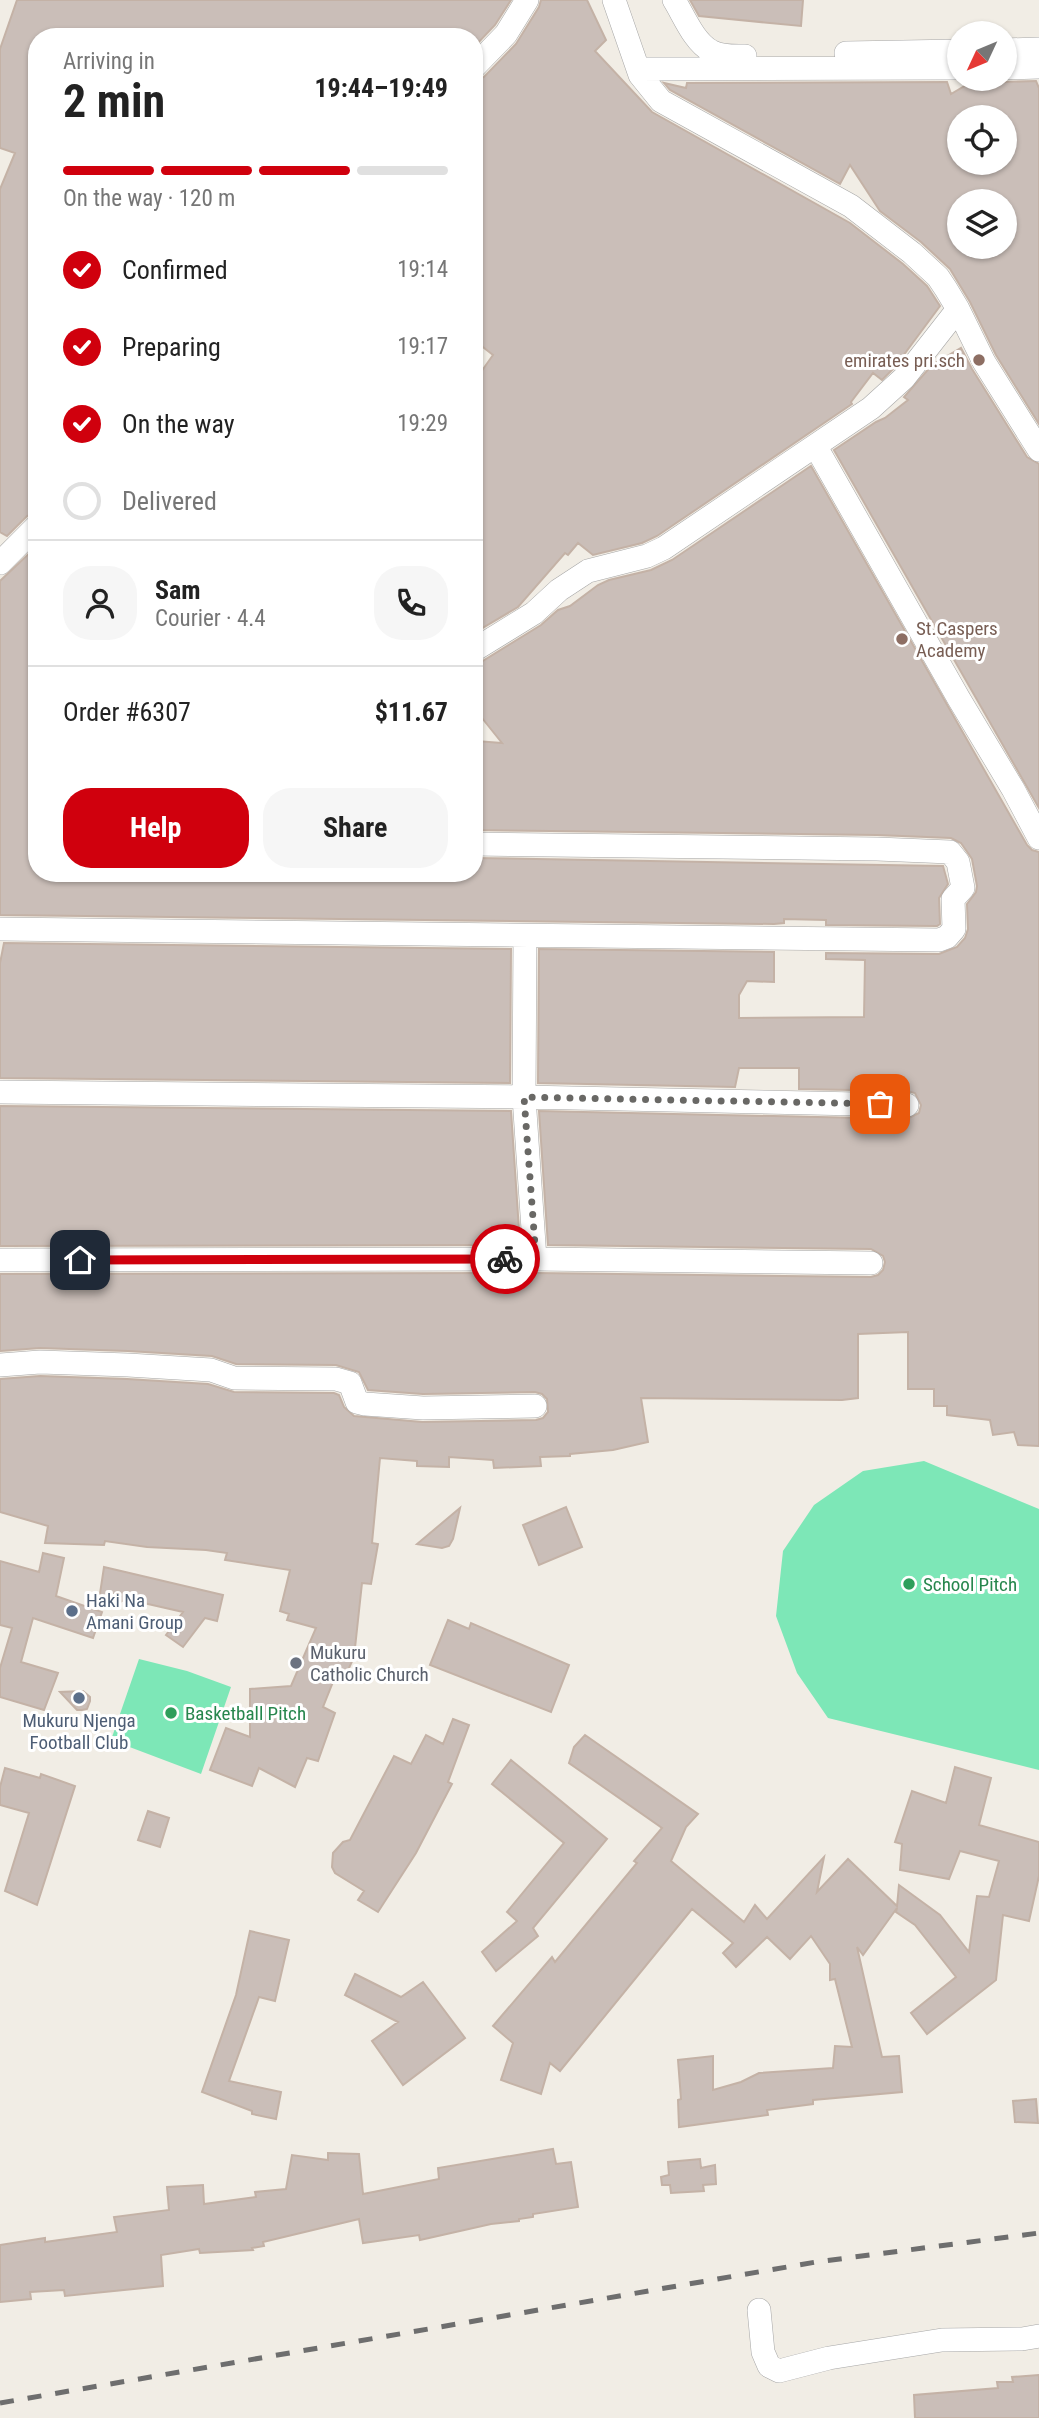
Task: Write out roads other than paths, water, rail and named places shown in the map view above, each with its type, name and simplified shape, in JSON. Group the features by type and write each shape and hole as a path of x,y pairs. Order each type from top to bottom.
{"street":[{"path":"483,58 506,34 527,0"},
{"path":"614,0 640,75 661,101 851,206 912,253 938,277 958,309 984,362 1039,450"},
{"path":"674,0 703,44 712,52 728,55 947,51"},
{"path":"1017,50 1039,49"},
{"path":"1017,68 1039,67"},
{"path":"638,69 947,68"},
{"path":"483,644 534,612 559,590 589,571 647,556 664,548 816,447 871,408 904,378 958,309"},
{"path":"816,447 1039,838"},
{"path":"0,563 28,535"},
{"path":"0,929 942,940 954,929 953,900 963,886 957,860 950,852 483,844"},
{"path":"525,936 524,1097 536,1259"},
{"path":"0,1092 524,1097 907,1105"},
{"path":"0,1260 536,1259 871,1263"},
{"path":"0,1365 40,1362 128,1365 211,1370 234,1378 336,1379 350,1383 357,1402 365,1404 423,1408 535,1406"},
{"path":"760,2310 763,2352 769,2366 779,2371 829,2358 942,2340 1022,2339 1039,2336"}],"railway":[{"path":"0,2403 816,2262 1039,2233"}],"place":[{"name":"emirates pri.sch","path":"979,360"},
{"name":"St.Caspers Academy","path":"902,639"},
{"name":"School Pitch","path":"909,1584"},
{"name":"Haki Na Amani Group","path":"72,1611"},
{"name":"Mukuru Catholic Church","path":"296,1663"},
{"name":"Mukuru Njenga Football Club","path":"79,1698"},
{"name":"Basketball Pitch","path":"171,1713"}]}
